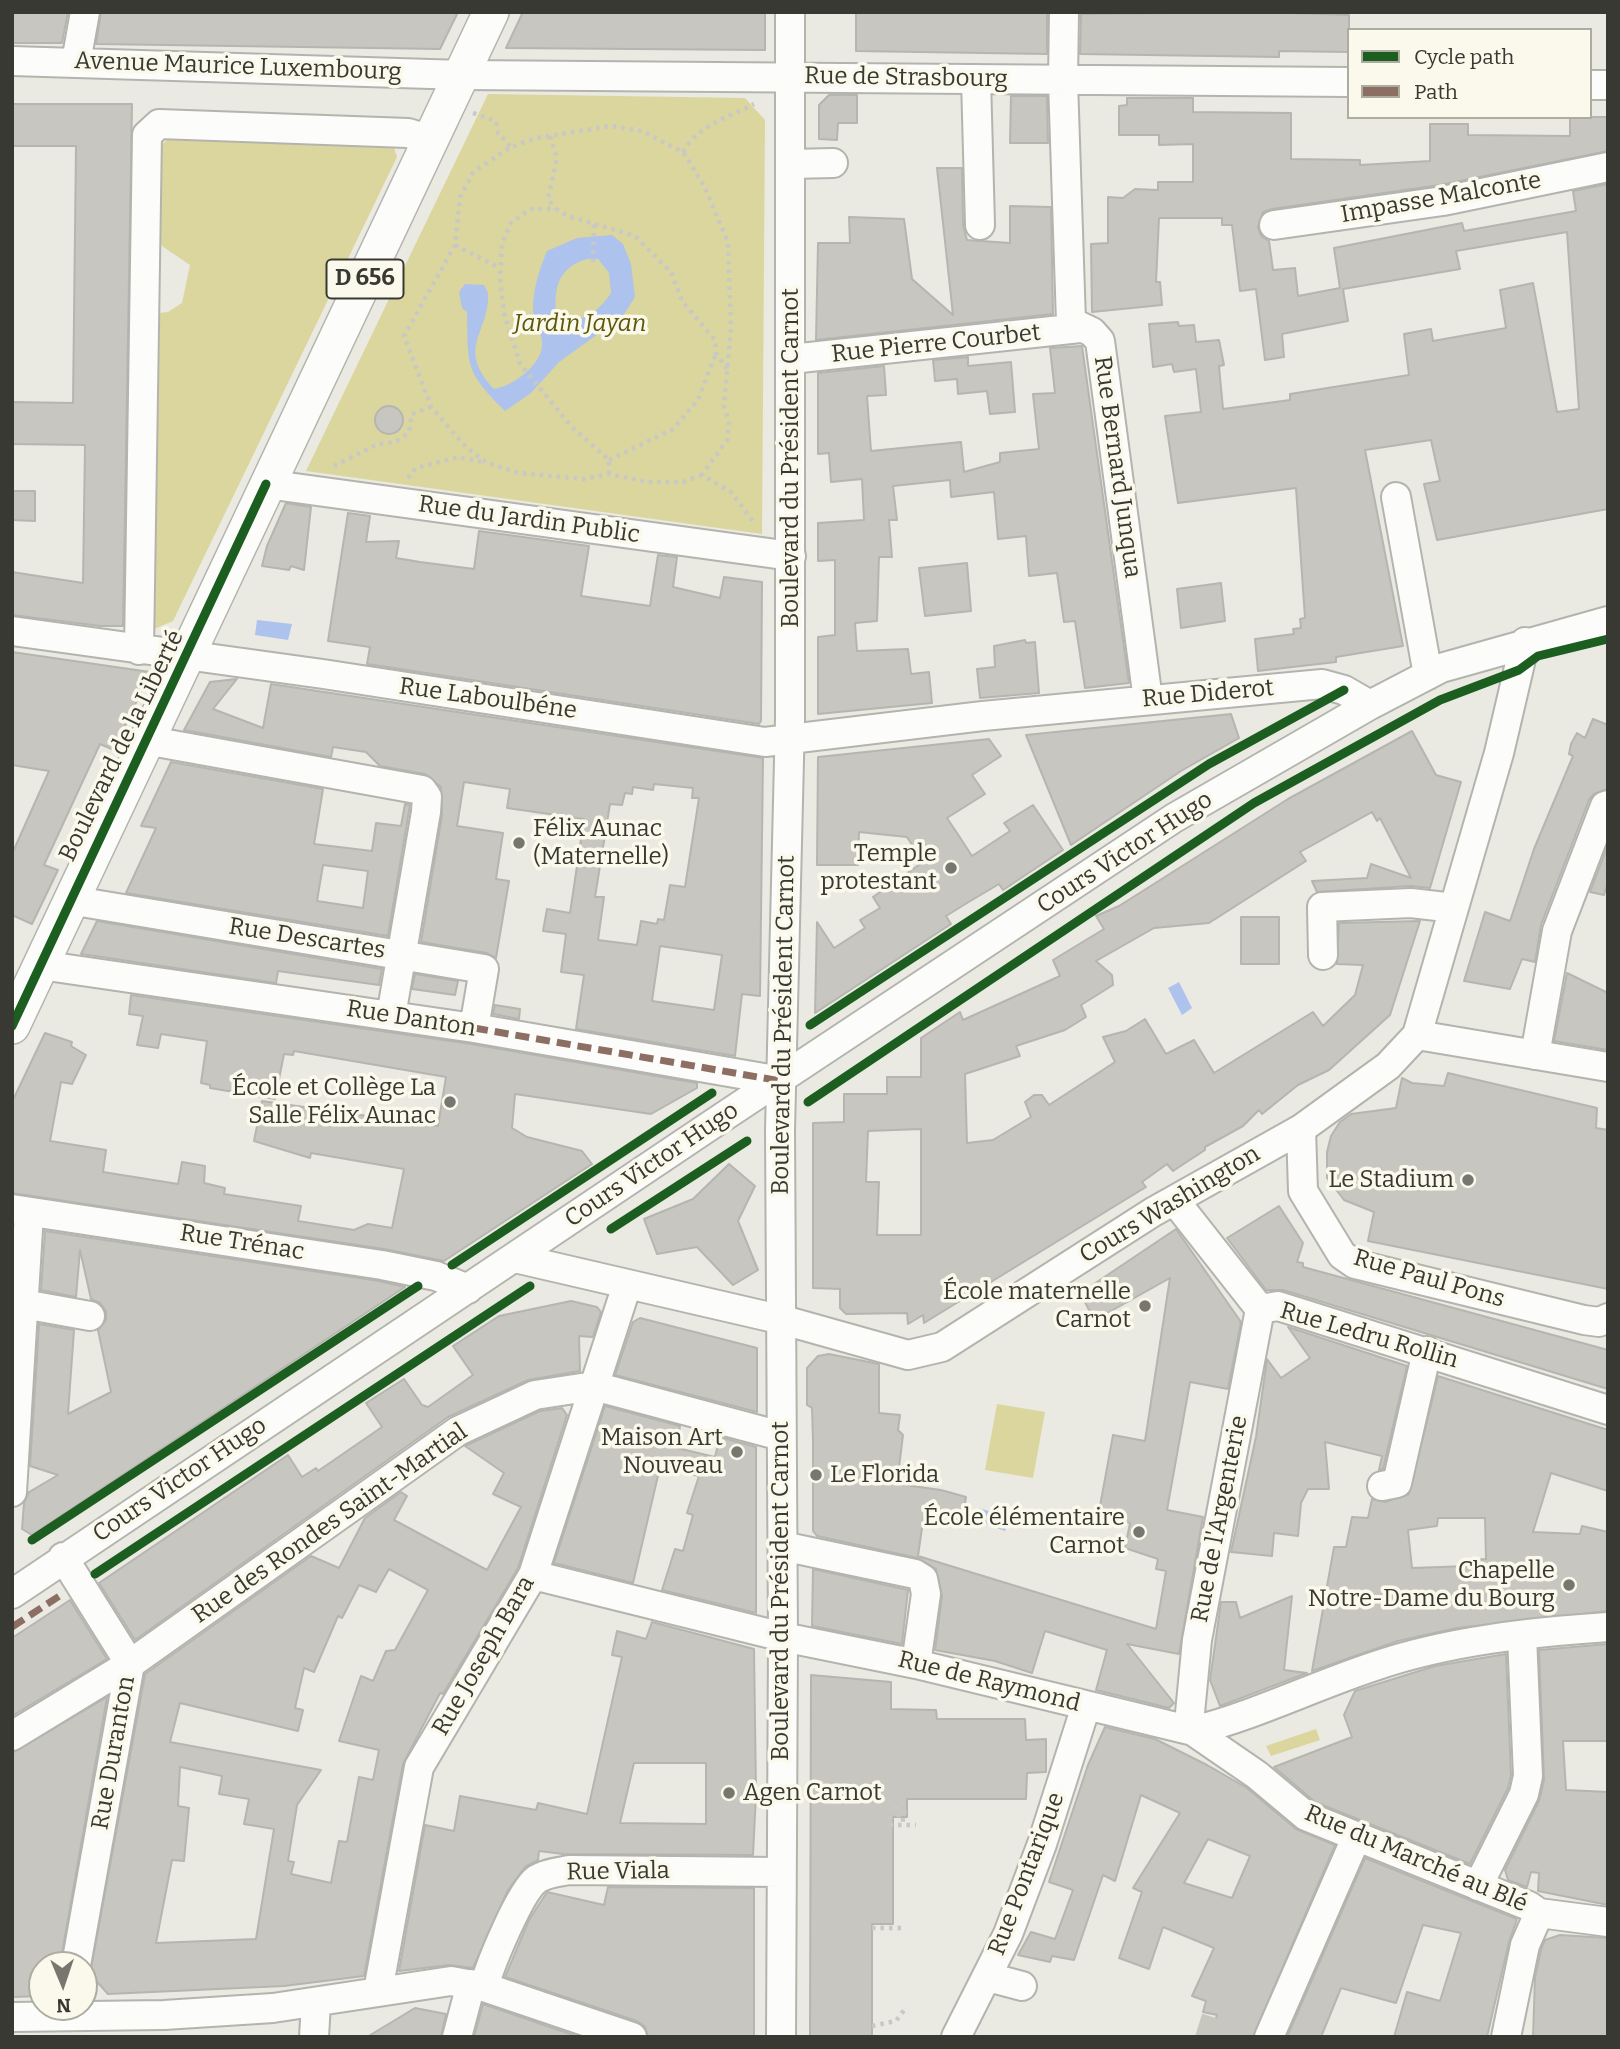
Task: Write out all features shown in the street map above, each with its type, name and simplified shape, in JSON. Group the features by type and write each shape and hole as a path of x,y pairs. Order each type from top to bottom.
{"main road":[{"name":"Boulevard de la Liberté","path":"12,1026 186,656 282,486 431,140 491,12"}],"street":[{"path":"76,62 85,12"},
{"name":"Boulevard du Président Carnot","path":"781,2037 781,1081 790,739 790,12"},
{"path":"1063,81 1064,12"},
{"name":"Avenue Maurice Luxembourg","path":"12,61 463,75"},
{"name":"Rue de Strasbourg","path":"463,75 790,86 976,79 1347,82"},
{"path":"976,79 980,225"},
{"name":"Rue Bernard Junqua","path":"1063,81 1071,322 1092,332 1100,341 1148,700"},
{"path":"139,650 148,135 159,124 408,133 431,140"},
{"path":"790,164 834,163"},
{"name":"Impasse Malconte","path":"1274,225 1443,201 1608,167"},
{"name":"Rue Pierre Courbet","path":"791,359 1080,328"},
{"name":"Rue du Jardin Public","path":"282,486 791,556"},
{"path":"1396,497 1428,675"},
{"path":"1370,705 1428,675 1525,642 1608,621"},
{"name":"Rue Laboulbéne","path":"12,631 765,742 790,739"},
{"name":"Cours Washington","path":"515,1258 783,1320 908,1355 942,1346 1175,1201 1301,1129 1388,1066 1417,1035 1499,753 1525,642"},
{"name":"Rue Diderot","path":"790,739 1322,684 1344,690 1370,705"},
{"name":"Cours Victor Hugo","path":"12,1594 715,1122 781,1081 1174,818 1370,705"},
{"path":"145,740 422,790 427,797 426,812 391,1016"},
{"path":"1535,1055 1557,931 1605,806 1608,805"},
{"name":"Rue Descartes","path":"69,900 484,969 474,1028"},
{"path":"1323,955 1322,907 1411,903 1454,908"},
{"name":"Rue Danton","path":"40,965 474,1028 781,1081"},
{"path":"1417,1035 1608,1068"},
{"name":"Rue Paul Pons","path":"1301,1129 1303,1191 1342,1255 1355,1264 1584,1320 1599,1322 1608,1318"},
{"name":"Rue Ledru Rollin","path":"1175,1201 1260,1309 1278,1306 1608,1410"},
{"path":"12,1492 23,1304 20,1211"},
{"name":"Rue Trénac","path":"20,1211 382,1265 436,1276 468,1289"},
{"name":"Rue Joseph Bara","path":"378,1991 419,1767 533,1575 627,1285"},
{"path":"23,1304 90,1316"},
{"name":"Rue de l'Argenterie","path":"1193,1731 1190,1713 1197,1640 1260,1309"},
{"path":"1389,1485 1427,1351"},
{"name":"Rue des Rondes Saint-Martial","path":"12,1736 130,1664 458,1431 535,1395 594,1386 781,1436"},
{"path":"782,1546 915,1574 925,1582 926,1594 916,1664"},
{"name":"Rue Duranton","path":"63,1558 130,1664 79,1951"},
{"name":"Rue de Raymond","path":"533,1575 783,1637 916,1664 1193,1731"},
{"path":"1193,1731 1225,1723 1376,1665 1433,1651 1522,1636 1608,1627"},
{"path":"1478,1886 1524,1794 1528,1776 1522,1636"},
{"name":"Rue Pontarique","path":"956,2037 1008,1934 1037,1856 1086,1706"},
{"name":"Rue du Marché au Blé","path":"1193,1731 1257,1775 1306,1816 1530,1906 1539,1913 1608,1923"},
{"path":"1269,2037 1356,1838"},
{"name":"Rue Viala","path":"457,2037 478,1985 505,1932 531,1885 541,1877 569,1870 779,1871"},
{"path":"1506,2037 1525,1945 1539,1913"},
{"path":"988,1977 1022,1986"},
{"path":"98,2017 161,2026 451,1981 478,1985 571,2027 632,2037"},
{"path":"314,2037 316,2003"}],"path":[{"path":"683,152 694,136 705,127 790,86"},
{"path":"403,503 409,473 416,468 459,457 519,472 583,479 609,474 682,482 702,475 727,440 729,422 724,406 731,328 728,242 704,186 683,152 642,131 611,126 550,136 511,147 474,171 460,197 455,245 404,336 431,407 467,448 487,463"},
{"path":"550,136 557,158 548,199 556,209"},
{"path":"609,460 673,429 698,400 716,354 715,340 682,302 671,272 647,245 635,236 556,209 530,209 512,223 502,244 500,268 504,313 522,369 571,426 609,460 609,474"},
{"path":"593,262 594,224"},
{"path":"455,245 500,268"},
{"path":"716,354 727,369"},
{"path":"282,486 351,460 378,443 395,442 409,432 412,414 431,407"},
{"path":"702,475 731,492 762,534"},
{"path":"890,1799 890,1825 916,1825"},
{"path":"899,1817 896,1808 901,1802 905,1808 902,1825"},
{"path":"872,1928 903,1928"},
{"path":"872,2025 896,2021 905,2009"}],"green space":[{"name":"Jardin Jayan","path":"488,94 745,98 765,120 762,534 306,471"},
{"path":"174,132 391,139 397,157 173,621 154,629 150,314 168,312 182,303 190,265 162,246 157,235 157,150"},
{"path":"997,1404 1045,1412 1033,1478 985,1470"},
{"path":"1316,1729 1320,1740 1271,1756 1266,1746"}],"water":[{"path":"612,235 623,244 631,264 635,297 623,316 559,362 531,393 505,411 482,386 471,367 467,312 462,308 459,292 465,284 484,285 488,293 475,351 483,374 494,389 502,387 526,373 541,350 542,338 533,314 533,302 547,251 577,238","holes":["598,259 609,273 611,293 605,301 593,313 580,318 556,312 556,293 565,272 578,262"]},
{"path":"257,620 292,624 288,640 255,635"},
{"path":"1179,982 1192,1008 1182,1015 1168,988"},
{"path":"979,1508 1010,1518 1005,1531 976,1520"}],"building":[{"path":"12,12 68,12 62,43 12,43"},
{"path":"101,12 458,12 440,49 96,44"},
{"path":"523,12 765,12 765,50 506,48"},
{"path":"856,12 1047,12 1047,54 856,51"},
{"path":"1263,12 1349,15 1347,52 1279,51 1279,57 1080,54 1081,14"},
{"path":"829,95 857,95 857,123 838,123 837,140 819,139 819,105"},
{"path":"1011,96 1047,96 1048,143 1010,143"},
{"path":"1127,98 1193,98 1193,112 1291,113 1291,159 1360,160 1360,165 1430,161 1430,124 1468,124 1468,135 1570,136 1570,119 1608,117 1608,151 1440,185 1272,209 1263,212 1258,227 1261,236 1269,241 1273,270 1295,268 1298,296 1340,288 1334,248 1462,223 1464,231 1576,211 1573,191 1608,184 1608,509 1437,540 1424,484 1440,481 1431,440 1365,450 1403,646 1336,657 1336,662 1258,671 1255,639 1294,634 1293,629 1301,628 1300,619 1305,618 1296,488 1178,503 1165,416 1201,412 1196,369 1174,372 1172,364 1153,367 1149,324 1178,322 1179,326 1194,325 1196,342 1219,340 1224,365 1219,366 1223,409 1290,400 1290,394 1409,375 1404,334 1431,329 1433,341 1506,328 1500,290 1533,283 1557,412 1579,409 1567,232 1456,251 1460,269 1343,289 1348,321 1282,334 1284,357 1265,360 1256,289 1240,291 1232,225 1222,225 1222,218 1159,218 1156,282 1160,282 1162,305 1092,312 1091,244 1108,243 1108,197 1123,198 1135,189 1158,190 1158,182 1193,182 1193,144 1159,145 1159,135 1119,135 1119,106 1127,105"},
{"path":"12,104 132,104 123,626 100,626 12,615 12,572 83,583 85,445 12,444 12,402 73,403 76,146 12,146"},
{"path":"937,168 962,168 963,225 967,240 1010,243 1010,206 1051,207 1053,314 816,340 818,243 850,243 849,217 904,219 912,279 953,315"},
{"path":"1082,346 1129,683 1085,688 1075,621 1064,622 1057,573 1029,576 1026,536 998,539 994,492 951,497 950,480 893,486 897,520 889,520 892,557 879,557 877,621 855,623 857,651 908,649 911,674 929,672 932,703 818,714 818,637 835,635 835,560 818,561 818,523 864,520 862,479 831,482 829,453 818,454 818,373 884,366 886,395 867,396 871,451 961,442 964,472 1000,462 1000,453 1039,449 1033,394 1055,393 1050,348"},
{"path":"968,357 968,366 1011,362 1015,412 990,414 987,391 958,394 957,379 935,381 933,360"},
{"path":"389,406 399,410 403,420 399,430 389,434 379,430 375,420 379,410"},
{"path":"12,491 35,491 35,521 12,520"},
{"path":"286,503 311,507 304,570 291,566 289,570 262,566 267,546"},
{"path":"348,513 370,516 366,542 399,541 396,558 420,562 474,569 479,531 589,546 581,596 650,606 658,555 677,557 673,587 720,598 724,577 762,582 761,721 759,724 367,664 370,647 328,641"},
{"path":"967,563 971,611 925,616 919,568"},
{"path":"1221,583 1225,621 1181,628 1177,589"},
{"path":"1025,640 1026,643 1035,642 1039,693 980,698 977,669 995,667 994,646"},
{"path":"12,652 150,672 114,750 100,744 44,865 58,870 32,924 12,915 12,854 49,771 12,765"},
{"path":"237,679 213,709 263,728 271,684 763,758 760,996 742,994 735,1056 576,1029 584,975 561,972 566,934 543,931 547,909 570,913 584,819 507,808 510,789 464,782 457,826 503,833 496,879 509,881 496,958 487,953 421,942 442,815 441,787 425,774 380,766 366,752 333,747 331,757 184,730 210,682","holes":["654,784 693,788 692,798 699,798 685,887 670,885 664,920 658,919 657,924 641,921 637,945 598,940 604,897 595,897 610,804 622,805 625,793 632,794 633,787 653,790","660,946 722,955 714,1010 652,1001"]},
{"path":"1231,714 1239,738 1181,771 1071,845 1026,735"},
{"path":"1593,719 1608,725 1608,789 1594,794 1589,800 1541,925 1535,962 1522,959 1510,989 1464,981 1485,912 1510,921 1534,849 1573,756 1569,754 1571,744 1577,733 1585,738"},
{"path":"1412,731 1436,775 1461,782 1430,888 1410,886 1317,892 1312,881 1367,878 1371,864 1411,878 1380,818 1377,821 1372,812 1300,852 1306,861 1209,923 1154,928 1096,961 1112,975 1113,985 1081,1005 1086,1017 1065,1030 1016,1046 1020,1056 965,1074 967,1143 993,1140 1031,1117 1025,1102 1034,1095 1042,1095 1049,1105 1115,1062 1103,1037 1126,1031 1145,1019 1166,1054 1194,1040 1214,1073 1313,1012 1323,1026 1355,995 1363,965 1337,964 1339,923 1420,921 1390,1015 1329,1070 1298,1085 1262,1114 1259,1110 1243,1126 1205,1147 1205,1150 1173,1171 1167,1164 1142,1182 1146,1187 924,1323 923,1315 908,1324 907,1313 846,1314 840,1308 840,1289 813,1288 813,1123 844,1122 844,1094 887,1094 887,1077 921,1077 921,1038 960,1012 963,1020 1060,976 1053,960 1104,929 1096,916 1119,906 1288,799","holes":["921,1129 921,1235 877,1235 879,1182 866,1182 868,1131"]},
{"path":"989,739 1001,756 972,775 985,794 947,818 972,856 1010,831 1004,823 1033,805 1063,850 1003,890 999,884 946,916 951,924 815,1013 817,922 834,948 865,928 860,920 880,908 873,897 923,862 907,837 859,832 858,865 817,865 818,757"},
{"path":"171,762 323,789 314,844 372,851 376,823 401,826 405,804 410,805 388,936 126,893 156,828 141,826","holes":["323,865 368,871 363,908 317,901"]},
{"path":"1608,845 1608,882 1604,895 1590,892"},
{"path":"1241,917 1279,917 1279,964 1241,964"},
{"path":"97,921 382,969 379,985 278,971 276,983 81,954"},
{"path":"1567,973 1608,993 1608,1050 1554,1041"},
{"path":"415,974 458,981 455,995 412,989"},
{"path":"131,995 471,1044 697,1083 697,1088 651,1114 515,1094 512,1128 527,1137 582,1151 592,1164 444,1261 384,1249 12,1193 12,1102 45,1033 72,1042 71,1046 86,1055 72,1084 61,1082 50,1141 106,1150 103,1172 178,1184 182,1162 205,1166 204,1183 225,1188 224,1194 301,1206 298,1221 354,1230 368,1224 392,1228 404,1169 311,1153 310,1158 254,1141 262,1101 438,1126 446,1077 294,1051 293,1055 284,1054 275,1099 210,1088 210,1085 201,1083 207,1041 161,1034 158,1048 137,1045 143,1016 129,1014"},
{"path":"495,1005 520,1009 519,1019 493,1014"},
{"name":"Le Stadium","path":"1448,1073 1597,1108 1596,1128 1608,1130 1608,1289 1368,1241 1374,1212 1344,1200 1327,1178 1327,1152 1331,1136 1340,1122 1351,1114 1396,1108 1402,1078 1412,1083 1444,1086"},
{"path":"729,1164 755,1186 738,1221 758,1270 733,1285 697,1247 657,1254 644,1219 693,1199"},
{"path":"1279,1206 1303,1243 1297,1262 1303,1263 1303,1267 1608,1350 1608,1389 1283,1290 1266,1290 1227,1238"},
{"path":"1176,1229 1241,1322 1228,1389 1190,1382 1167,1510 1203,1517 1179,1654 1127,1644 1174,1703 1169,1708 1096,1690 1107,1650 1045,1631 1032,1673 995,1661 935,1650 942,1596 936,1569 918,1558 817,1536 813,1531 812,1408 807,1405 807,1368 818,1356 829,1354 879,1364 879,1413 900,1415 898,1430 903,1435 897,1484 941,1490 966,1497 962,1520 924,1514 918,1556 1156,1629 1166,1571 1156,1569 1158,1559 1125,1548 1130,1523 1098,1517 1113,1435 1145,1441 1170,1278 1104,1315 1089,1310 1084,1300 1085,1290"},
{"path":"45,1231 405,1287 32,1535 22,1529 24,1503 29,1492 58,1475 30,1466 39,1324 74,1330 68,1414 111,1392 98,1330 106,1320 106,1311 100,1303 91,1299 80,1250 76,1297 41,1290"},
{"path":"571,1301 597,1307 601,1312 593,1337 579,1336 580,1371 528,1380 448,1417 135,1640 99,1583 288,1455 302,1477 316,1468 318,1471 382,1427 366,1403 404,1379 422,1405 428,1407 473,1375 453,1346 499,1316"},
{"path":"640,1318 757,1348 757,1412 615,1375 633,1322"},
{"path":"1288,1327 1407,1366 1383,1469 1379,1470 1382,1456 1325,1442 1329,1489 1308,1489 1301,1503 1298,1536 1274,1533 1272,1556 1231,1552 1256,1437 1267,1359 1281,1378 1310,1358"},
{"path":"1438,1376 1608,1430 1608,1491 1551,1473 1533,1532 1580,1534 1582,1526 1608,1532 1608,1611 1457,1628 1398,1641 1312,1671 1334,1547 1346,1547 1352,1517 1368,1518 1372,1499 1385,1502 1409,1494","holes":["1438,1518 1485,1518 1486,1559 1467,1560 1468,1566 1412,1568 1408,1530 1437,1526"]},
{"path":"605,1406 680,1426 677,1448 715,1457 720,1437 756,1447 756,1613 662,1590 675,1549 683,1551 693,1515 687,1513 699,1476 660,1467 633,1583 554,1563"},
{"path":"562,1408 567,1415 518,1568 443,1694 440,1693 403,1764 364,1976 284,1986 108,1994 98,1983 98,1951 94,1951 145,1674 311,1556 339,1568 365,1518 401,1492 407,1496 394,1520 487,1570 521,1507 493,1494 504,1473 465,1446 540,1411","holes":["389,1569 428,1590 395,1650 386,1651 373,1681 361,1676 339,1741 379,1750 373,1780 359,1777 347,1842 339,1841 331,1883 291,1874 294,1862 288,1861 297,1805 321,1770 170,1742 180,1703 298,1731 303,1710 295,1708 304,1668 314,1672 338,1616 342,1618 359,1585 376,1592","180,1767 222,1776 219,1794 249,1799 244,1824 274,1829 256,1939 156,1943 172,1860 184,1861 189,1808 178,1806"]},
{"path":"813,1569 908,1590 902,1644 812,1626"},
{"path":"1292,1596 1284,1670 1307,1673 1220,1706 1210,1680 1221,1602 1236,1602 1240,1618"},
{"path":"70,1600 107,1659 12,1716 12,1638"},
{"path":"652,1622 754,1649 756,1794 753,1855 563,1854 539,1851 538,1860 525,1867 508,1890 473,1968 449,1965 399,1971 425,1825 454,1831 460,1796 536,1810 538,1803 587,1814 622,1657 612,1655 617,1631 646,1639","holes":["634,1763 706,1763 706,1824 620,1823"]},
{"path":"1608,1644 1608,1741 1563,1741 1566,1790 1608,1792 1608,1905 1538,1891 1539,1873 1531,1872 1527,1887 1508,1880 1505,1870 1539,1801 1544,1780 1539,1650"},
{"path":"1506,1654 1511,1775 1508,1788 1470,1864 1315,1802 1274,1767 1352,1737 1344,1715 1355,1691 1435,1666"},
{"path":"811,1675 891,1682 891,1709 936,1710 937,1719 1025,1719 1026,1740 1046,1739 1046,1772 1027,1773 1026,1799 907,1799 907,1817 893,1817 893,1924 872,1924 872,2037 810,2037"},
{"path":"107,1697 62,1951 28,1951 28,1996 12,1997 12,1753"},
{"path":"1105,1727 1155,1739 1247,1788 1296,1829 1335,1845 1253,2037 1210,2037 1217,2015 1203,2012 1206,2001 1192,1996 1214,1948 1163,1927 1149,1969 1119,1958 1142,1892 1133,1888 1180,1813 1141,1795 1115,1881 1103,1875 1074,1960 1052,1956 1050,1962 1018,1955 1031,1932 1055,1939 1073,1890 1049,1882 1088,1765","holes":["1208,1839 1250,1856 1232,1898 1184,1883"]},
{"path":"1365,1858 1517,1919 1487,2037 1394,2037 1407,1992 1440,2001 1461,1933 1423,1925 1396,2003 1341,1988 1321,2037 1287,2037"},
{"path":"608,1887 754,1888 754,2037 648,2037 645,2027 637,2021 505,1977 529,1920 547,1892 604,1905"},
{"path":"1560,1935 1608,1938 1608,2037 1533,2037 1535,1977 1541,1950 1545,1940"},
{"path":"483,2004 579,2037 474,2037"},
{"path":"415,2008 446,2014 441,2037 367,2037"}],"tunnel":[{"path":"1198,2027 1230,2037"}],"marked path":[{"path":"474,1028 781,1081"},
{"path":"12,1627 64,1593"}],"cycle path":[{"path":"12,1026 266,484"},
{"path":"808,1102 1254,803 1440,700 1519,670 1538,656 1608,639"},
{"path":"810,1025 1209,764 1344,690"},
{"path":"452,1265 712,1093"},
{"path":"611,1229 747,1141"},
{"path":"32,1540 418,1286"},
{"path":"95,1574 530,1286"}],"place":[{"name":"Félix Aunac (Maternelle)","path":"519,843"},
{"name":"Temple protestant","path":"951,868"},
{"name":"École et Collège La Salle Félix Aunac","path":"450,1102"},
{"name":"Le Stadium","path":"1468,1180"},
{"name":"École maternelle Carnot","path":"1145,1306"},
{"name":"Maison Art Nouveau","path":"737,1452"},
{"name":"Le Florida","path":"816,1475"},
{"name":"École élémentaire Carnot","path":"1139,1532"},
{"name":"Chapelle Notre-Dame du Bourg","path":"1569,1585"},
{"name":"Agen Carnot","path":"729,1793"}]}
